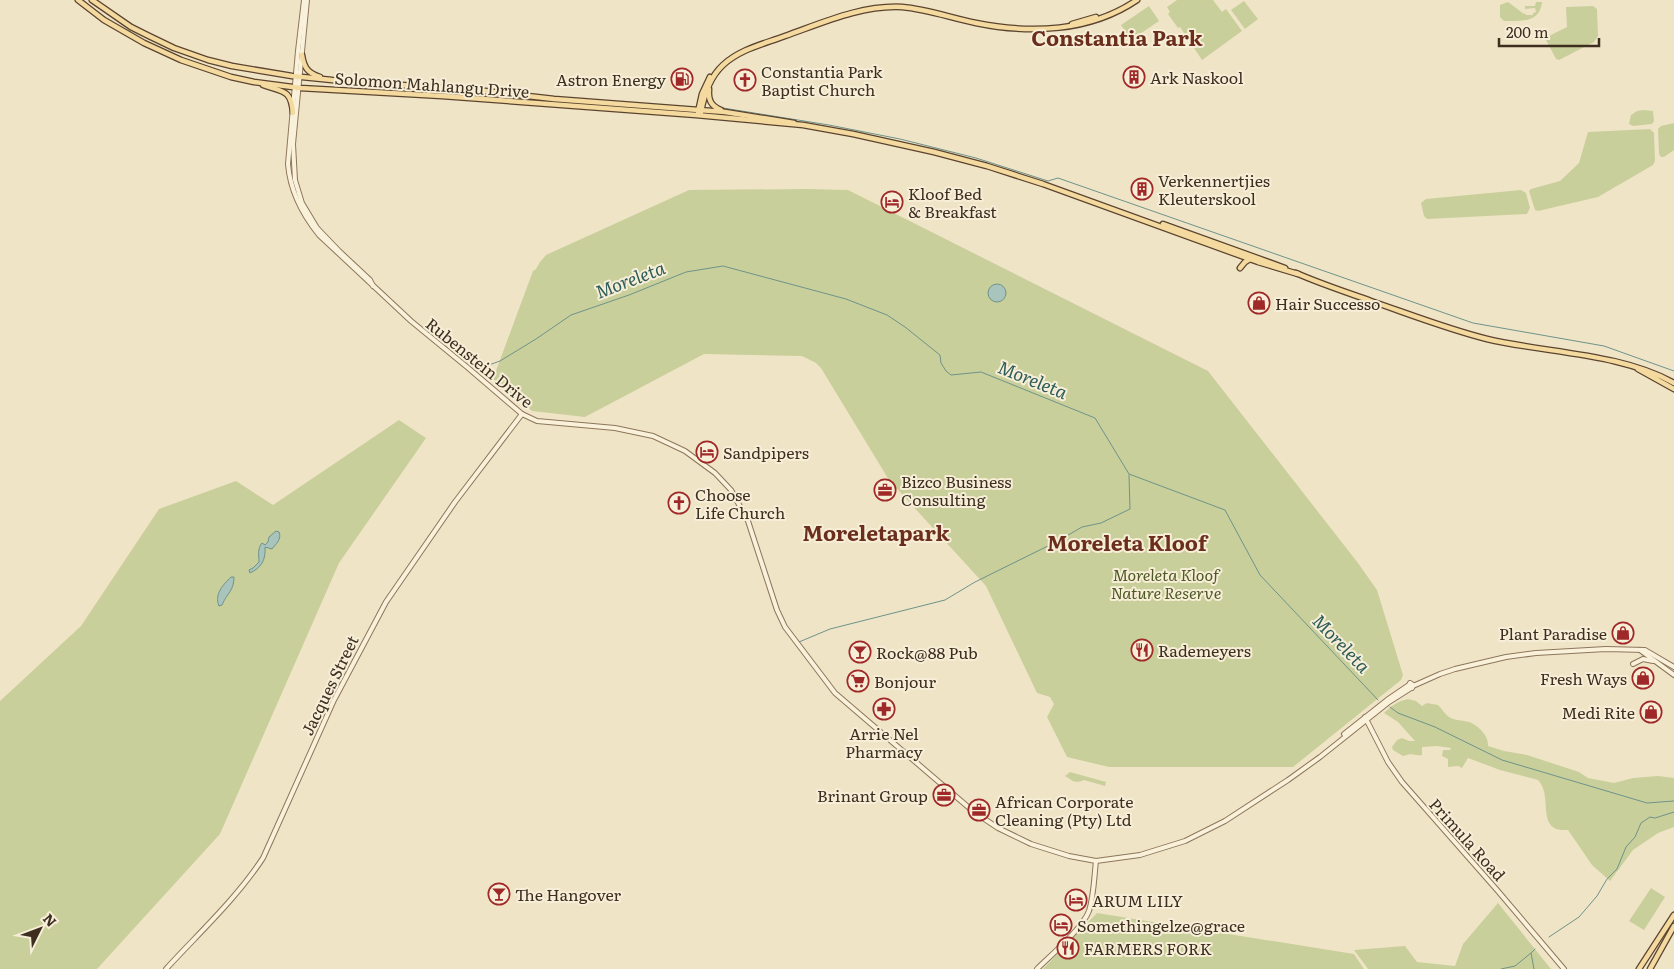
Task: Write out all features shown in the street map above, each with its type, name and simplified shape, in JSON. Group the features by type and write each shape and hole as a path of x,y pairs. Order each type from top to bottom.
{"main road":[{"name":"Solomon Mahlangu Drive","path":"78,0 104,20 144,44 231,77 254,82 298,87 699,113 725,112 783,120 872,138 960,159 1043,184 1250,259 1298,274"},
{"name":"Solomon Mahlangu Drive","path":"92,0 131,26 182,51 232,66 332,80 699,113 804,125"},
{"path":"1064,26 1108,13 1132,0"},
{"path":"699,113 704,90 715,69 729,57 738,52 858,11 885,7 919,10 1018,30 1079,25 1118,11 1137,0"},
{"path":"699,113 711,80 724,64 746,50"},
{"path":"302,55 303,65 308,72 332,80"},
{"path":"711,80 710,102 715,108 725,112"},
{"path":"254,82 288,93 293,113"},
{"name":"Solomon Mahlangu Drive","path":"1130,215 1237,250 1298,274 1447,327 1486,338 1606,360 1654,373 1674,383"},
{"path":"1240,268 1244,262 1250,259"},
{"name":"Solomon Mahlangu Drive","path":"1637,369 1674,389"},
{"path":"1639,969 1674,916"},
{"path":"1650,969 1674,926"}],"street":[{"path":"298,76 302,55 306,0"},
{"path":"298,87 306,0"},
{"name":"Rubenstein Drive","path":"298,87 293,113 288,164 292,185 298,200 319,235 411,322 522,414 537,421 615,428 653,436 699,460 724,482 739,501 748,520 781,619 802,651 834,693 974,812 998,828 1031,844 1069,856 1096,861 1153,852 1200,835 1271,791 1366,718 1412,686 1455,669 1520,655 1606,649 1650,652 1674,667"},
{"name":"Rubenstein Drive","path":"298,87 293,157 294,180 302,203 321,233 374,286"},
{"name":"Jacques Street","path":"166,969 225,905 263,858 334,700 383,607 450,509 522,414"},
{"path":"724,482 725,490 722,496 729,496 739,501"},
{"path":"1640,650 1674,675"},
{"path":"1633,664 1645,659 1658,663"},
{"name":"Primula Road","path":"1366,718 1388,762 1402,782 1564,969"},
{"path":"1037,969 1079,926 1087,915 1092,900 1096,861"}],"green space":[{"path":"1177,0 1213,0 1222,12 1226,9 1242,31 1202,60 1180,27 1178,28 1168,14 1170,12 1167,7"},
{"path":"1244,1 1258,19 1245,29 1231,10"},
{"path":"1508,2 1524,14 1533,15 1536,12 1535,8 1525,9 1525,6 1535,6 1536,2 1542,2 1538,14 1534,17 1523,21 1504,21 1500,17 1500,5"},
{"path":"1149,6 1159,21 1131,40 1121,25"},
{"path":"1593,6 1597,9 1598,36 1594,42 1559,60 1556,59 1545,38 1567,27 1566,7"},
{"path":"1643,110 1653,111 1654,121 1652,124 1633,126 1629,124 1631,115"},
{"path":"1674,123 1674,150 1661,157 1659,154 1658,129 1661,126"},
{"path":"1650,129 1654,133 1655,161 1653,165 1598,197 1538,211 1535,210 1529,191 1560,181 1579,163 1588,132"},
{"name":"Moreleta Kloof Nature Reserve","path":"689,190 848,190 1208,371 1377,590 1403,675 1401,680 1293,767 1109,767 1067,757 1047,717 1054,704 1050,697 1037,693 986,586 889,480 821,368 816,363 802,356 704,354 585,417 532,411 493,379 533,271 546,255"},
{"path":"1521,190 1526,193 1530,208 1527,214 1427,219 1424,216 1421,203 1426,199"},
{"path":"399,420 426,438 339,563 220,834 97,969 0,969 0,701 81,626 159,509 236,481 273,505"},
{"path":"1408,699 1416,701 1422,706 1427,703 1438,705 1451,718 1472,723 1485,735 1488,746 1527,755 1579,772 1588,778 1614,783 1633,778 1658,776 1674,778 1674,827 1658,833 1633,850 1610,881 1592,865 1568,830 1556,829 1551,825 1548,820 1542,786 1538,780 1500,770 1468,758 1462,768 1458,766 1448,767 1448,759 1442,756 1443,750 1450,750 1451,748 1437,746 1422,747 1422,755 1409,754 1403,756 1393,750 1392,747 1397,740 1402,738 1415,741 1398,722 1384,713 1395,704"},
{"path":"1070,772 1106,782 1105,786 1084,780 1074,781 1065,776"},
{"path":"1651,888 1665,897 1644,930 1629,921"},
{"path":"1498,903 1551,969 1368,969 1354,950 1405,946 1417,962 1455,966 1463,944"},
{"path":"1097,913 1354,954 1364,969 1043,969"}],"water":[{"path":"993,284 1001,284 1006,289 1004,300 993,302 988,297 988,289"},
{"path":"276,531 280,535 278,541 272,549 265,547 265,556 262,563 250,573 249,570 259,562 260,545 262,543 265,545 269,537"},
{"path":"231,577 234,577 232,589 222,605 219,606 218,594"}],"waterway":[{"path":"723,108 829,125 900,139 976,158 1048,181 1058,178 1473,323 1604,346 1674,371"},
{"name":"Moreleta","path":"483,369 536,339 571,315 629,295 686,272 723,266 846,299 887,315 905,327 940,355 941,363 951,375 981,372 1095,418 1129,474 1225,510 1260,575 1378,700"},
{"path":"799,642 830,629 945,600 975,582 1082,527 1101,523 1130,509 1129,475"},
{"name":"Moreleta","path":"1390,707 1398,713 1435,727 1502,760 1647,803 1674,801"},
{"path":"1549,937 1579,917 1597,896 1607,879 1617,869 1626,847 1635,837 1641,823 1650,817 1655,818 1674,812"},
{"path":"1534,969 1531,953 1535,949"},
{"path":"1501,969 1515,966 1531,953"}],"place":[{"name":"Ark Naskool","path":"1134,77"},
{"name":"Astron Energy","path":"682,79"},
{"name":"Constantia Park Baptist Church","path":"745,80"},
{"name":"Verkennertjies Kleuterskool","path":"1142,189"},
{"name":"Kloof Bed & Breakfast","path":"892,202"},
{"name":"Hair Successo","path":"1259,303"},
{"name":"Sandpipers","path":"707,452"},
{"name":"Bizco Business Consulting","path":"885,490"},
{"name":"Choose Life Church","path":"679,503"},
{"name":"Plant Paradise","path":"1623,633"},
{"name":"Rademeyers","path":"1142,650"},
{"name":"Rock@88 Pub","path":"860,652"},
{"name":"Fresh Ways","path":"1643,678"},
{"name":"Bonjour","path":"858,681"},
{"name":"Arrie Nel Pharmacy","path":"884,709"},
{"name":"Medi Rite","path":"1651,712"},
{"name":"Brinant Group","path":"944,795"},
{"name":"African Corporate Cleaning (Pty) Ltd","path":"979,810"},
{"name":"The Hangover","path":"499,894"},
{"name":"ARUM LILY","path":"1076,900"},
{"name":"Somethingelze@grace","path":"1061,925"},
{"name":"FARMERS FORK","path":"1068,948"}],"district":[{"name":"Constantia Park","path":"1117,36"},
{"name":"Moreletapark","path":"876,531"},
{"name":"Moreleta Kloof","path":"1127,541"}]}
